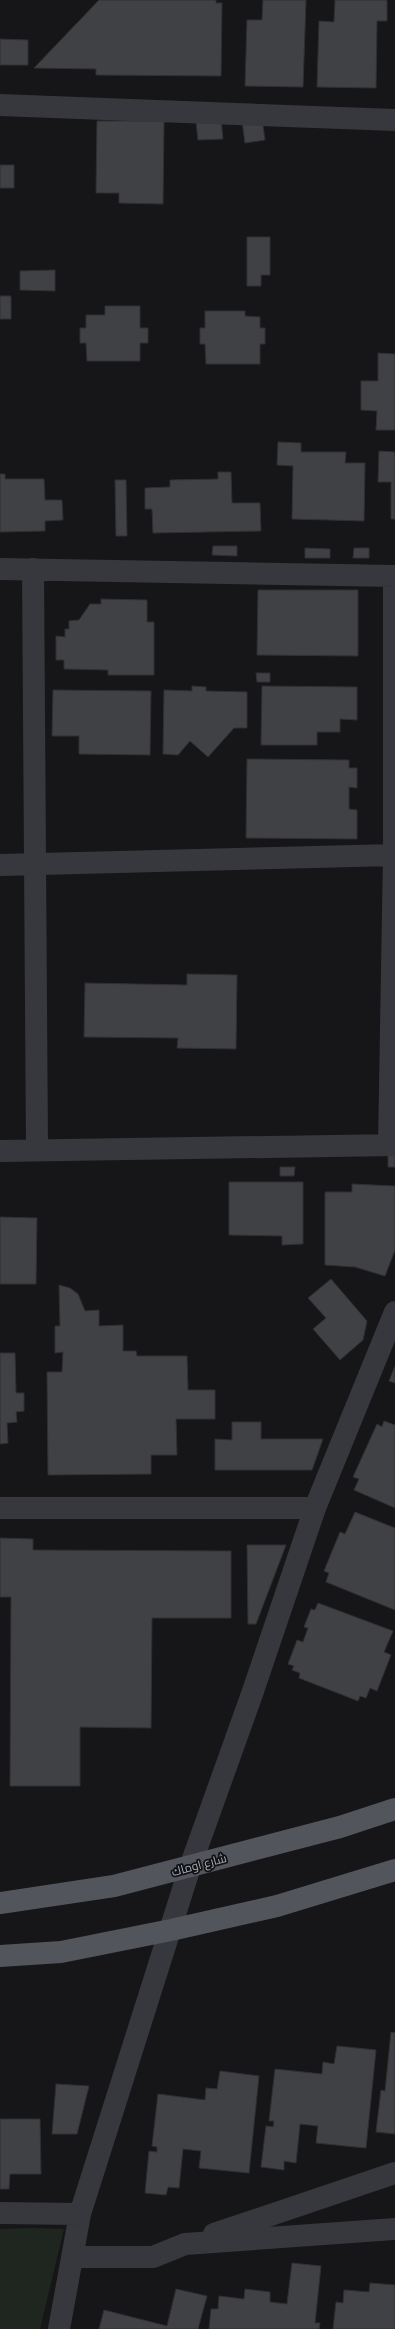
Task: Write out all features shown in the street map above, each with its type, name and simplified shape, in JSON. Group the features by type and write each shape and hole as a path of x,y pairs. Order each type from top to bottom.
{"main road":[{"name":"شارع اوماك","path":"0,1903 114,1886 340,1827 395,1809"},
{"path":"0,1956 61,1952 170,1930 277,1906 395,1870"}],"street":[{"path":"0,105 395,120"},
{"path":"0,568 394,576 395,855 392,1145 0,1150"},
{"path":"33,569 37,864 38,1150"},
{"path":"0,865 395,855"},
{"path":"59,2329 80,2214 190,1867 252,1694 315,1508 395,1312"},
{"path":"0,1508 315,1508"},
{"path":"72,2257 153,2257 185,2244 395,2173"},
{"path":"0,2213 80,2214"},
{"path":"185,2244 395,2229"}],"shaded area":[{"path":"0,2229 64,2229 40,2329 0,2329"}],"building":[{"path":"99,0 216,0 216,3 222,3 221,76 96,75 96,69 34,68"},
{"path":"263,0 306,0 303,87 245,86 247,20 262,20"},
{"path":"335,0 387,0 387,21 377,21 376,88 317,87 319,21 334,22"},
{"path":"0,39 28,40 28,65 0,65"},
{"path":"221,119 223,139 198,140 196,122"},
{"path":"262,119 265,140 245,143 242,121"},
{"path":"97,121 164,121 163,204 119,203 119,193 96,193"},
{"path":"0,165 14,165 14,188 0,188"},
{"path":"247,237 270,237 270,275 261,275 261,286 247,286"},
{"path":"55,270 55,291 20,290 20,271"},
{"path":"0,296 11,296 11,319 0,319"},
{"path":"105,306 140,306 140,328 148,328 148,343 140,343 140,361 87,361 86,343 80,343 80,328 86,328 86,315 105,315"},
{"path":"205,311 245,311 245,316 260,317 260,328 265,328 265,344 260,344 260,364 206,364 205,344 200,344 200,328 205,328"},
{"path":"378,353 395,354 395,430 376,430 377,411 361,410 361,381 378,381"},
{"path":"278,442 301,443 301,452 346,452 345,463 365,463 364,521 292,519 293,466 277,465"},
{"path":"379,451 395,452 395,519 391,519 391,482 378,482"},
{"path":"218,472 231,472 232,503 260,503 261,531 153,533 152,509 145,509 145,488 170,487 170,480 218,479"},
{"path":"0,474 5,474 5,479 44,479 45,500 62,500 63,520 45,521 45,531 0,532"},
{"path":"115,480 126,480 127,536 116,536"},
{"path":"213,546 237,546 237,556 212,555"},
{"path":"305,548 330,549 330,558 305,558"},
{"path":"354,548 369,548 369,558 353,558"},
{"path":"258,590 358,590 358,656 257,655"},
{"path":"101,599 147,600 147,622 154,622 154,675 108,675 108,670 64,669 64,660 56,660 56,636 65,637 65,629 69,629 69,621 79,620 90,604 101,604"},
{"path":"256,673 270,673 270,682 257,682"},
{"path":"192,686 206,687 206,691 247,692 247,728 234,728 208,757 190,741 178,755 163,754 164,690 192,691"},
{"path":"262,686 357,687 357,720 340,719 340,732 317,732 317,745 261,745"},
{"path":"53,690 151,691 150,755 79,754 79,736 52,736"},
{"path":"247,759 349,760 349,768 357,768 357,788 349,787 349,809 357,810 357,839 246,838"},
{"path":"187,974 237,975 236,1049 177,1048 178,1038 84,1037 85,983 187,985"},
{"path":"388,1154 395,1154 395,1167 388,1167"},
{"path":"280,1167 295,1167 294,1176 280,1176"},
{"path":"229,1182 303,1182 303,1244 282,1245 282,1236 229,1235"},
{"path":"352,1184 395,1186 395,1250 385,1276 355,1267 325,1265 325,1192 352,1192"},
{"path":"0,1217 37,1218 36,1284 0,1284"},
{"path":"331,1279 367,1321 363,1340 340,1360 313,1329 326,1318 308,1298"},
{"path":"59,1285 70,1288 78,1294 85,1311 99,1310 99,1326 123,1325 123,1351 136,1351 137,1356 187,1356 188,1390 215,1390 215,1419 176,1419 177,1455 151,1455 151,1474 48,1475 47,1372 62,1372 63,1352 55,1353 55,1326 60,1326"},
{"path":"0,1353 15,1353 16,1393 24,1393 24,1411 16,1412 17,1422 7,1423 8,1443 0,1444"},
{"path":"395,1366 395,1383 389,1381"},
{"path":"384,1421 395,1425 395,1508 354,1490 359,1479 353,1477 377,1424 382,1427"},
{"path":"232,1422 261,1422 261,1439 323,1439 312,1470 215,1470 215,1439 232,1440"},
{"path":"355,1512 395,1528 395,1610 326,1582 329,1573 324,1571 340,1532 345,1534"},
{"path":"0,1538 33,1539 33,1550 231,1551 231,1618 152,1618 151,1728 80,1727 80,1786 10,1786 11,1597 0,1597"},
{"path":"247,1545 286,1545 256,1624 248,1624"},
{"path":"318,1603 393,1631 384,1652 391,1655 377,1691 370,1688 366,1698 360,1696 358,1701 299,1678 300,1673 292,1670 294,1666 288,1664 297,1640 303,1642 308,1628 304,1627 311,1609 315,1610"},
{"path":"391,2032 395,2033 395,2134 376,2132 381,2090 385,2091"},
{"path":"337,2046 376,2050 366,2148 316,2143 318,2126 300,2124 296,2163 284,2161 284,2170 261,2167 266,2126 273,2127 274,2121 269,2121 275,2069 322,2074 323,2062 334,2064"},
{"path":"220,2071 259,2076 249,2173 199,2168 201,2151 183,2149 179,2188 168,2187 166,2195 145,2193 149,2151 157,2152 157,2147 152,2146 158,2094 205,2100 206,2088 217,2089"},
{"path":"56,2084 89,2086 77,2134 52,2134"},
{"path":"0,2119 40,2119 41,2174 10,2174 9,2189 0,2189"},
{"path":"292,2263 321,2266 315,2323 320,2323 319,2329 209,2329 211,2309 218,2309 219,2296 244,2299 245,2289 270,2292 270,2302 287,2304"},
{"path":"370,2283 395,2285 395,2329 333,2329 336,2302 343,2303 344,2290 369,2292"},
{"path":"176,2289 207,2296 198,2329 99,2329 104,2310 167,2326"}]}
